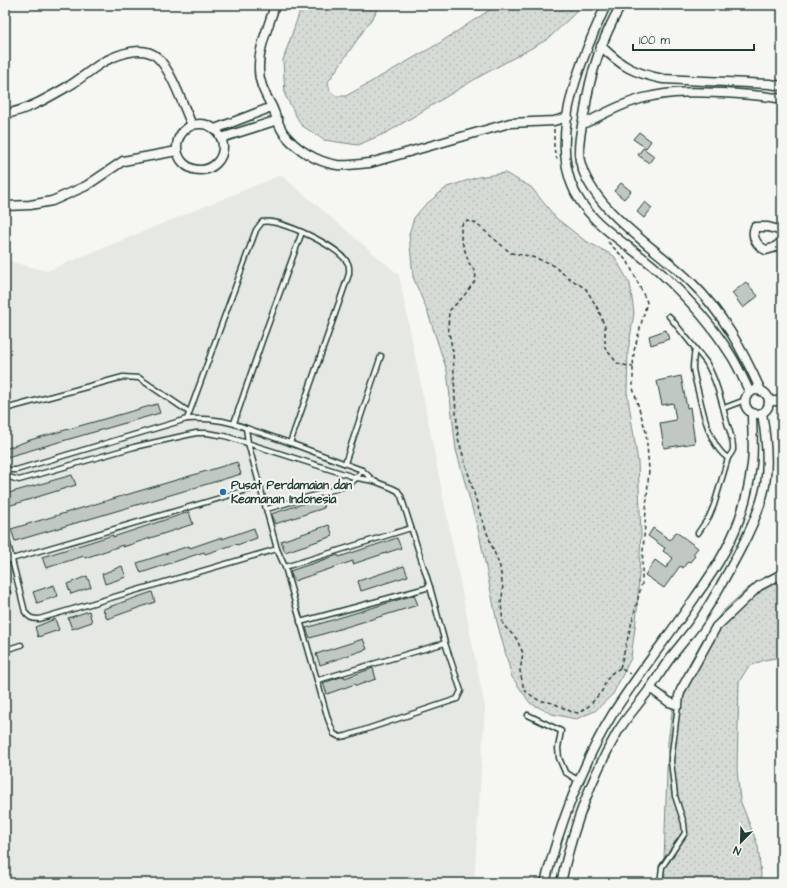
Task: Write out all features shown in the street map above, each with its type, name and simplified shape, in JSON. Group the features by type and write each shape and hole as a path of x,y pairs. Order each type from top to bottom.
{"street":[{"path":"276,5 262,46 259,63 262,86 283,132 306,154 328,163 349,165 370,164 510,123 554,121 568,117"},
{"path":"606,5 590,41 572,95 565,144 566,160 571,183 580,200 591,214 604,227 661,273 708,322 733,358 750,393"},
{"path":"620,6 601,46 586,100 579,146 580,161 586,178 594,190 621,222 692,282 729,327 744,353 761,391 765,394 769,401 767,408 762,413 757,414 747,408 745,400 750,393 755,390 761,391"},
{"path":"601,46 616,60 632,70 663,79 782,86"},
{"path":"5,114 24,109 41,101 74,83 104,62 120,55 143,51 157,57 168,70 192,125"},
{"path":"583,124 627,104 647,97 668,93 689,92 754,95 782,99"},
{"path":"215,129 272,107"},
{"path":"221,138 278,120"},
{"path":"192,125 208,125 215,129 221,138 223,146 222,155 211,168 202,170 194,169 186,165 180,159 177,151 177,143 180,135 185,129 192,125"},
{"path":"5,206 30,205 52,200 86,186 123,161 177,151"},
{"path":"782,231 760,226 755,227 753,232 756,242 766,250 774,248 782,242"},
{"path":"769,401 782,401"},
{"path":"545,883 554,850 579,781 598,740 612,715 637,678 711,575 729,544 742,511 752,462 752,412"},
{"path":"561,883 566,859 579,816 603,759 629,714 650,688 670,657 700,620 722,583 750,530 763,495 766,472 766,453 762,413"},
{"path":"650,688 669,702 678,705 679,696 716,627 759,586 782,574"},
{"path":"711,575 722,583"}],"lane":[{"path":"187,419 259,225 262,222 268,221 302,232 327,245 347,261 349,267 349,274 290,443"},
{"path":"234,423 302,232"},
{"path":"669,316 710,369 724,408 733,444 733,451 728,458 714,505 709,517 698,533"},
{"path":"695,349 693,361 694,375 707,427 719,451 722,455 728,458"},
{"path":"345,463 381,356"},
{"path":"5,409 123,377 133,377 139,378 147,383 189,412"},
{"path":"724,408 745,400"},
{"path":"5,470 16,470 187,419 210,419 234,423 345,463 362,470 374,481"},
{"path":"5,476 19,480 134,447 196,433 217,434 248,443 357,478 374,481 398,491 404,501 410,528 430,587 445,644 461,691 457,699 346,736 340,737 334,734 328,719 318,680 278,549 248,443 246,428"},
{"path":"267,509 346,486 357,478 362,470"},
{"path":"5,561 261,486"},
{"path":"284,568 410,528"},
{"path":"5,532 25,612 29,618 39,619 278,549"},
{"path":"300,622 430,587"},
{"path":"318,680 445,644"},
{"path":"5,650 21,646"},
{"path":"660,883 662,867 685,833 684,823 675,796 671,761 678,705"},
{"path":"528,715 561,731 558,752 563,770 566,774 579,781"}],"path":[{"path":"554,121 554,150 559,165"},
{"path":"608,242 628,262 647,302 634,351 633,367 633,388 646,432 649,469 642,583 620,668 612,673 606,681 602,691 589,706 580,713 572,712 553,703 538,700 524,690 520,671 523,653 516,638 503,625 501,603 503,590 500,567 481,517 458,438 453,352 448,328 449,311 463,297 475,281 476,273 469,263 460,239 460,226 466,221 474,222 511,254 529,256 550,263 586,289 598,309 604,327 605,348 618,364 633,367"},
{"path":"620,668 637,678"}],"shaded area":[{"path":"302,5 378,5 375,14 328,82 330,91 336,96 346,96 438,44 497,5 580,5 574,14 548,39 477,78 388,132 358,145 324,140 301,125 285,95 283,60"},
{"path":"505,173 531,187 556,218 584,240 614,256 630,284 634,313 628,351 627,392 638,462 641,536 637,612 631,658 613,694 595,711 576,719 552,714 530,703 512,677 497,622 479,533 456,450 447,371 428,313 413,277 409,234 414,218 424,206 447,187 478,177"},
{"name":"Pusat Perdamaian dan Keamanan Indonesia","path":"281,175 399,275 485,708 474,883 5,883 5,260 47,271"},
{"path":"782,571 782,657 764,660 748,667 739,682 737,770 740,800 758,846 761,875 760,883 665,883 664,861 668,742 674,698 689,664 705,636 722,612 748,588"}],"building":[{"path":"639,132 651,141 646,148 633,139"},
{"path":"643,148 654,156 649,163 638,155"},
{"path":"621,183 631,191 624,199 614,191"},
{"path":"645,202 652,208 644,218 637,212"},
{"path":"746,282 758,296 743,308 732,293"},
{"path":"666,330 669,339 651,345 649,336"},
{"path":"681,376 687,408 690,407 695,443 664,448 660,423 676,420 673,403 662,405 657,381"},
{"path":"157,404 160,413 7,457 5,449 30,440"},
{"path":"237,462 241,474 15,541 11,529"},
{"path":"72,475 76,485 5,507 5,494"},
{"path":"321,498 324,508 275,524 271,514"},
{"path":"189,512 193,524 123,547 123,545 85,558 84,556 46,568 42,557 113,535 113,537"},
{"path":"329,525 333,536 285,552 281,541"},
{"path":"254,528 257,538 237,545 236,544 205,554 204,552 141,573 137,563 189,546 190,548"},
{"path":"653,528 670,540 676,532 698,548 693,554 695,556 690,562 688,561 683,568 680,566 664,588 645,575 655,560 666,568 673,558 663,551 665,548 648,536"},
{"path":"397,538 401,548 353,564 353,561 294,581 290,571 338,555 339,557"},
{"path":"122,566 126,577 105,584 102,574"},
{"path":"404,566 408,576 361,591 358,581"},
{"path":"87,576 91,587 71,594 67,584"},
{"path":"54,585 58,596 37,603 33,592"},
{"path":"152,592 155,602 107,619 103,609"},
{"path":"414,595 418,605 310,638 306,628"},
{"path":"89,611 92,622 72,629 68,618"},
{"path":"55,619 59,630 38,637 35,627"},
{"path":"363,639 367,649 320,665 316,654"},
{"path":"373,668 376,679 356,686 355,684 327,694 323,683 344,676 345,678"}],"place":[{"name":"Pusat Perdamaian dan Keamanan Indonesia","path":"223,492"}]}
